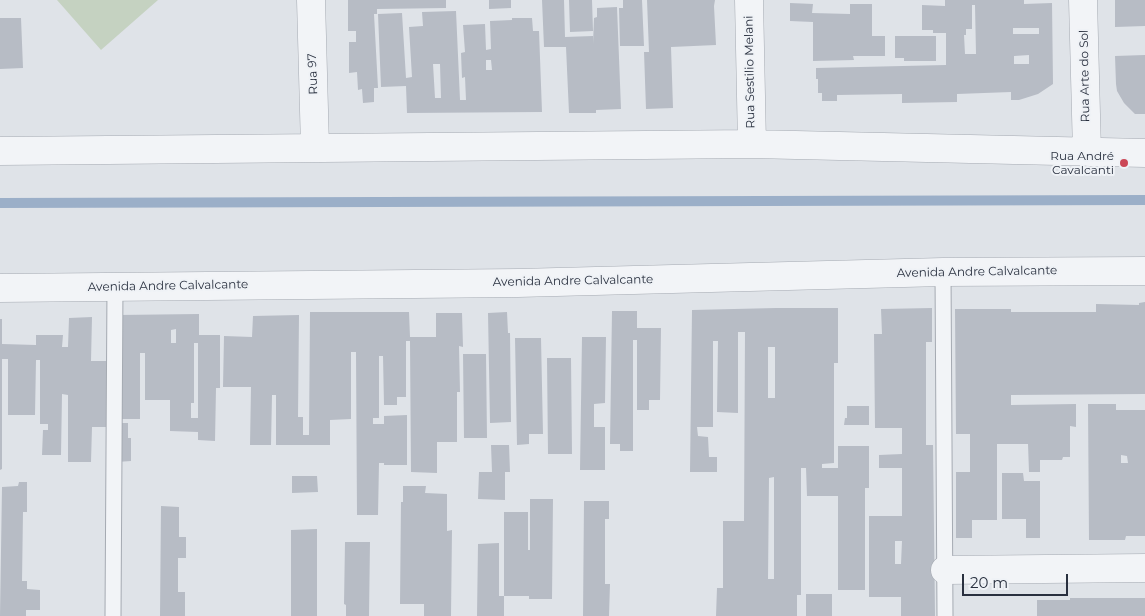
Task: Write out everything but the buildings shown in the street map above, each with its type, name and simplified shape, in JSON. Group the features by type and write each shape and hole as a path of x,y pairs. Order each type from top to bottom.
{"street":[{"name":"Rua 97","path":"311,0 315,147"},
{"name":"Rua Sestilio Melani","path":"749,0 752,144"},
{"name":"Rua Arte do Sol","path":"1083,0 1086,152"},
{"path":"0,151 752,144 1145,153"},
{"name":"Avenida Andre Calvalcante","path":"0,288 518,283 943,272 1145,271"},
{"path":"945,570 1145,568"}],"lane":[{"path":"943,272 945,616"},
{"path":"113,616 115,286"}],"green space":[{"path":"57,0 158,0 101,50"}],"waterway":[{"path":"0,203 1145,200"}],"place":[{"name":"Rua André Cavalcanti","path":"1124,163"}]}
